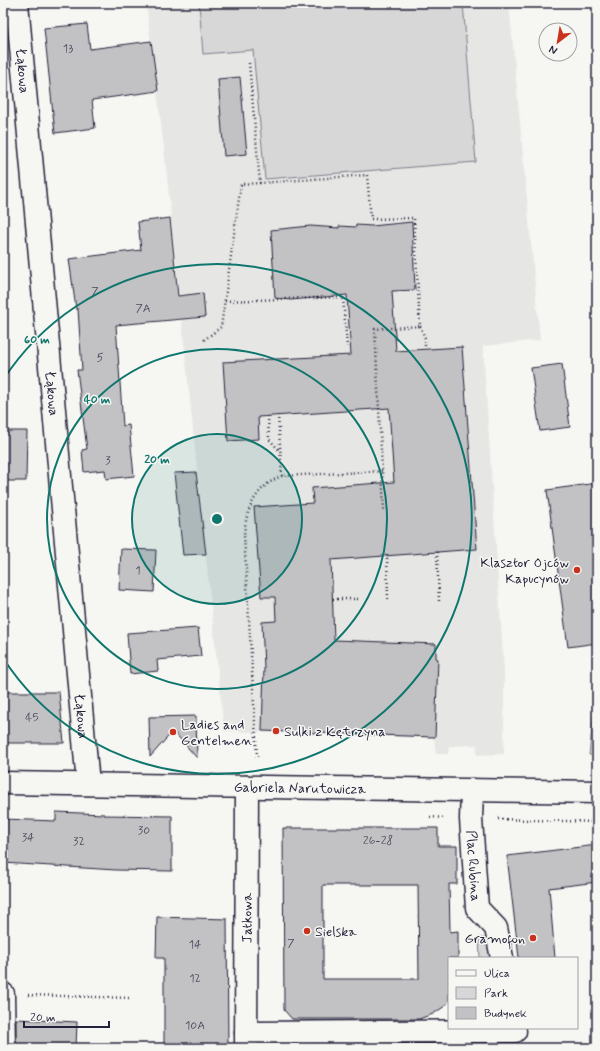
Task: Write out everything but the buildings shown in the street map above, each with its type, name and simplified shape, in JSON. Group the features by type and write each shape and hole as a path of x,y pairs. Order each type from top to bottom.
{"street":[{"name":"Łąkowa","path":"17,3 88,784"},
{"name":"Gabriela Narutowicza","path":"3,783 597,792"},
{"name":"Jatkowa","path":"246,1040 247,787"},
{"name":"Plac Rubina","path":"472,790 471,819 477,908 496,928 502,957"},
{"path":"3,994 4,1048"},
{"path":"246,1040 515,1036"}],"path":[{"path":"249,63 260,183"},
{"path":"204,340 221,327 241,184 367,175 371,219 414,218 420,326 425,338 425,349"},
{"path":"225,302 343,297 347,347"},
{"path":"384,510 375,329 420,326"},
{"path":"278,415 282,476"},
{"path":"268,416 269,439 280,451"},
{"path":"257,757 244,535 246,518 255,498 267,483 282,476 383,471"},
{"path":"437,552 439,601"},
{"path":"387,554 388,600"},
{"path":"332,599 360,599"},
{"path":"3,994 130,998"}],"shaded area":[{"path":"146,3 509,3 540,340 483,346 504,671 504,754 477,755 477,745 449,746 448,754 436,754 434,738 224,731 164,148"}],"green space":[{"path":"199,3 463,3 476,162 265,179 253,50 203,54"},
{"path":"597,683 597,755 589,755"},
{"path":"479,938 485,938 491,957 480,957"}],"place":[{"name":"Klasztor Ojców Kapucynów","path":"577,570"},
{"name":"Sulki z Kętrzyna","path":"276,731"},
{"name":"Ladies and Gentelmen","path":"173,732"},
{"name":"Sielska","path":"307,931"},
{"name":"Gramofon","path":"533,938"}]}
